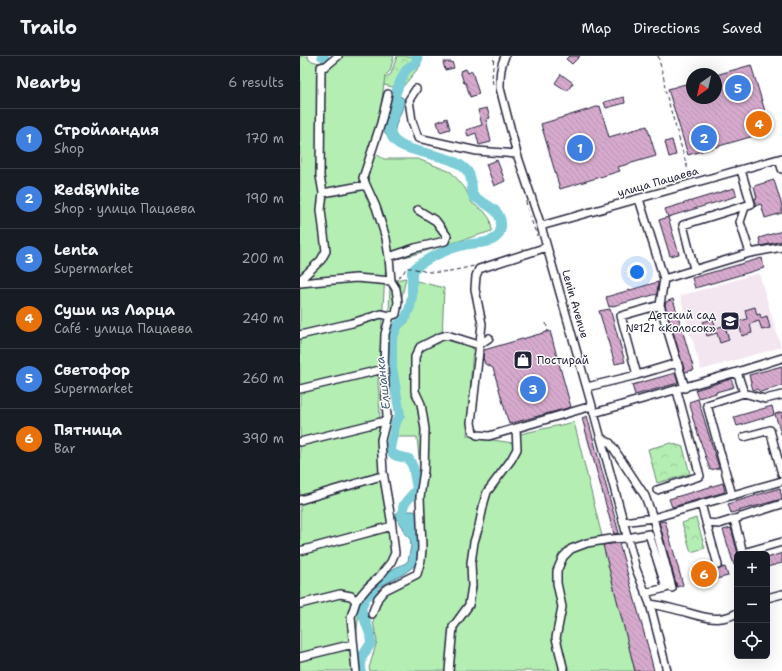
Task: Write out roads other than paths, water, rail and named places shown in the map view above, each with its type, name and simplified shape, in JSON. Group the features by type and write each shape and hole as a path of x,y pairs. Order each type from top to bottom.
{"street":[{"path":"300,280 321,260 326,252 321,210 323,193 320,176 321,67 326,66 338,56"},
{"name":"Lenin Avenue","path":"505,56 500,76 500,88 517,154 541,226 587,387 627,538 636,569 650,604 667,671"},
{"path":"416,89 409,100 412,121 418,138 476,151 517,154"},
{"path":"300,335 352,323 381,314 390,316 396,314 398,302 396,289 391,280 386,238 376,207 363,178 381,123 388,94"},
{"path":"781,159 782,169"},
{"name":"улица Пацаева","path":"541,226 781,159"},
{"path":"694,269 683,225 751,204 741,170"},
{"path":"323,193 366,185"},
{"path":"639,199 664,279 660,305 685,388"},
{"path":"745,207 740,222 750,253"},
{"path":"389,257 415,248 445,241 447,236 436,221 418,210"},
{"path":"664,279 750,253 782,246"},
{"path":"547,247 479,269 476,276 475,289 482,324 471,423 473,432 477,435 489,436 593,409 685,388 782,358"},
{"path":"300,283 356,278 391,280"},
{"path":"637,375 621,316 660,305"},
{"path":"356,671 351,617 356,601 379,577 391,562 395,553 384,477 381,440 386,416 384,369 385,334 390,316"},
{"path":"372,614 378,598 385,590 416,574 421,560 420,497 424,470 425,429 421,404 415,391 415,357 420,347 447,335 479,345 490,338"},
{"path":"587,387 637,375 677,363"},
{"path":"300,389 384,369"},
{"path":"737,372 744,393"},
{"path":"657,490 700,476 677,390"},
{"path":"732,495 707,405 744,393 765,399 782,394"},
{"path":"300,442 385,421"},
{"path":"449,671 453,627 468,605 472,586 474,542 484,502 487,492 511,460 517,449 516,428"},
{"path":"744,437 770,430 782,474"},
{"path":"601,438 610,443 645,496 653,518 672,588"},
{"path":"300,500 370,479 384,477"},
{"path":"623,522 653,518 782,480"},
{"path":"698,571 718,565 701,504"},
{"path":"706,523 719,524 782,504"},
{"path":"734,519 743,553 782,542"},
{"path":"300,551 392,526"},
{"path":"564,671 556,638 562,607 556,583 557,571 563,557 571,549 587,543 649,534 666,588 645,593"},
{"path":"300,604 340,594 351,596 356,601"},
{"path":"770,597 782,594"},
{"path":"650,604 676,609 702,618 729,618 734,615"},
{"path":"300,657 353,644"}],"water":[{"path":"391,94 404,99 396,126 394,140 390,140 383,131 386,110"},
{"path":"399,511 414,511 418,513 419,562 405,573 379,587 365,599 363,598 365,594 383,575 408,561 411,546 410,539 404,533 403,527 394,515"}],"waterway":[{"name":"Елшанка","path":"392,108 401,81 408,68 416,63 418,59 416,56"},
{"name":"Елшанка","path":"390,128 392,137 398,143 407,148 451,160 460,165 470,175 473,196 496,211 500,217 501,224 499,234 491,241 468,244 444,252 422,263 412,271 412,296 410,307 406,317 398,325 392,339 392,367 400,415 396,423 391,450 397,456 409,459 413,467 417,489 403,506 406,522"},
{"name":"Елшанка","path":"361,671 362,657 371,643 370,634 361,609 365,598 374,589"}],"place":[{"name":"Светофор","path":"738,88"},
{"name":"Суши из Ларца","path":"759,124"},
{"name":"Red&White","path":"704,138"},
{"name":"Стройландия","path":"580,148"},
{"name":"Детский сад №121 «Колосок»","path":"730,321"},
{"name":"Постирай","path":"523,360"},
{"name":"Lenta","path":"533,389"},
{"name":"Пятница","path":"704,574"}]}
